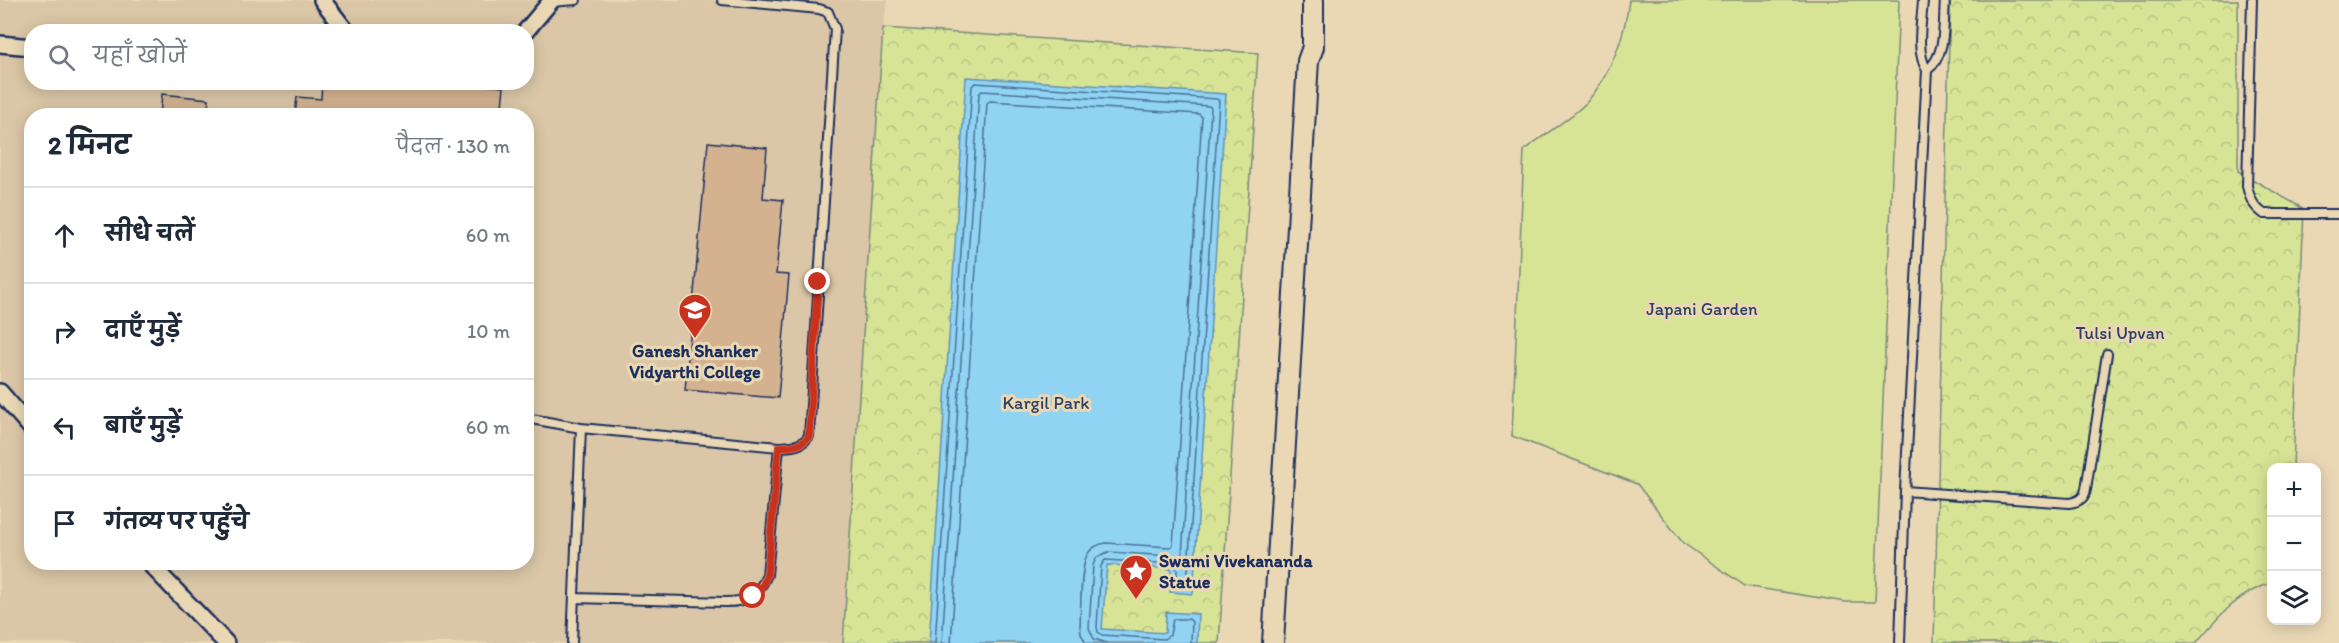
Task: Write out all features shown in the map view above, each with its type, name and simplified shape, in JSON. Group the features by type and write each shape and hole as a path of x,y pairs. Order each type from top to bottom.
{"street":[{"path":"322,0 341,24"},
{"path":"1302,0 1303,45 1308,62"},
{"path":"1273,643 1308,62 1313,47 1313,0"},
{"path":"532,24 552,1"},
{"path":"0,44 24,46"},
{"path":"0,392 24,420"},
{"path":"156,570 226,643"}],"lane":[{"path":"552,1 576,0"},
{"path":"534,419 581,428 779,447 797,446 804,443 809,436 835,29 828,12 819,9 722,0"},
{"path":"1900,643 1905,491 1927,70 1921,53 1923,0"},
{"path":"1927,70 1933,66 1940,55 1945,0"},
{"path":"2252,0 2247,186 2250,198 2255,208 2264,214 2339,214"},
{"path":"1905,491 2069,503 2080,500 2085,495 2107,354"},
{"path":"572,643 581,428"},
{"path":"574,598 742,602 753,596 763,585 767,575 779,447"}],"shaded area":[{"name":"Ganesh Shanker Vidyarthi College","path":"0,0 888,0 883,28 843,643 0,643"}],"green space":[{"name":"Japani Garden","path":"1629,0 1899,0 1875,602 1846,602 1745,586 1683,543 1637,484 1512,436 1524,150 1574,114 1596,91 1616,54"},
{"name":"Tulsi Upvan","path":"1950,0 2238,0 2238,171 2304,209 2293,463 2267,463 2267,584 2259,587 2229,607 2196,643 1934,643"},
{"name":"Kargil Park","path":"883,28 1258,53 1219,643 843,643"}],"water":[{"name":"Kargil Park","path":"966,77 1226,94 1193,594 1170,592 1171,569 1107,565 1102,629 1165,633 1166,612 1198,614 1197,643 929,643"}],"building":[{"path":"322,90 504,90 502,108 296,108 297,97 321,99"},
{"path":"162,94 209,99 208,108 161,108"},
{"path":"708,142 767,148 763,198 783,200 776,274 789,275 778,398 685,390"}],"place":[{"name":"Ganesh Shanker Vidyarthi College","path":"695,339"},
{"name":"Swami Vivekananda Statue","path":"1136,600"}],"route":[{"path":"753,596 763,585 767,575 779,447 797,446 804,443 809,436 818,282"}]}
